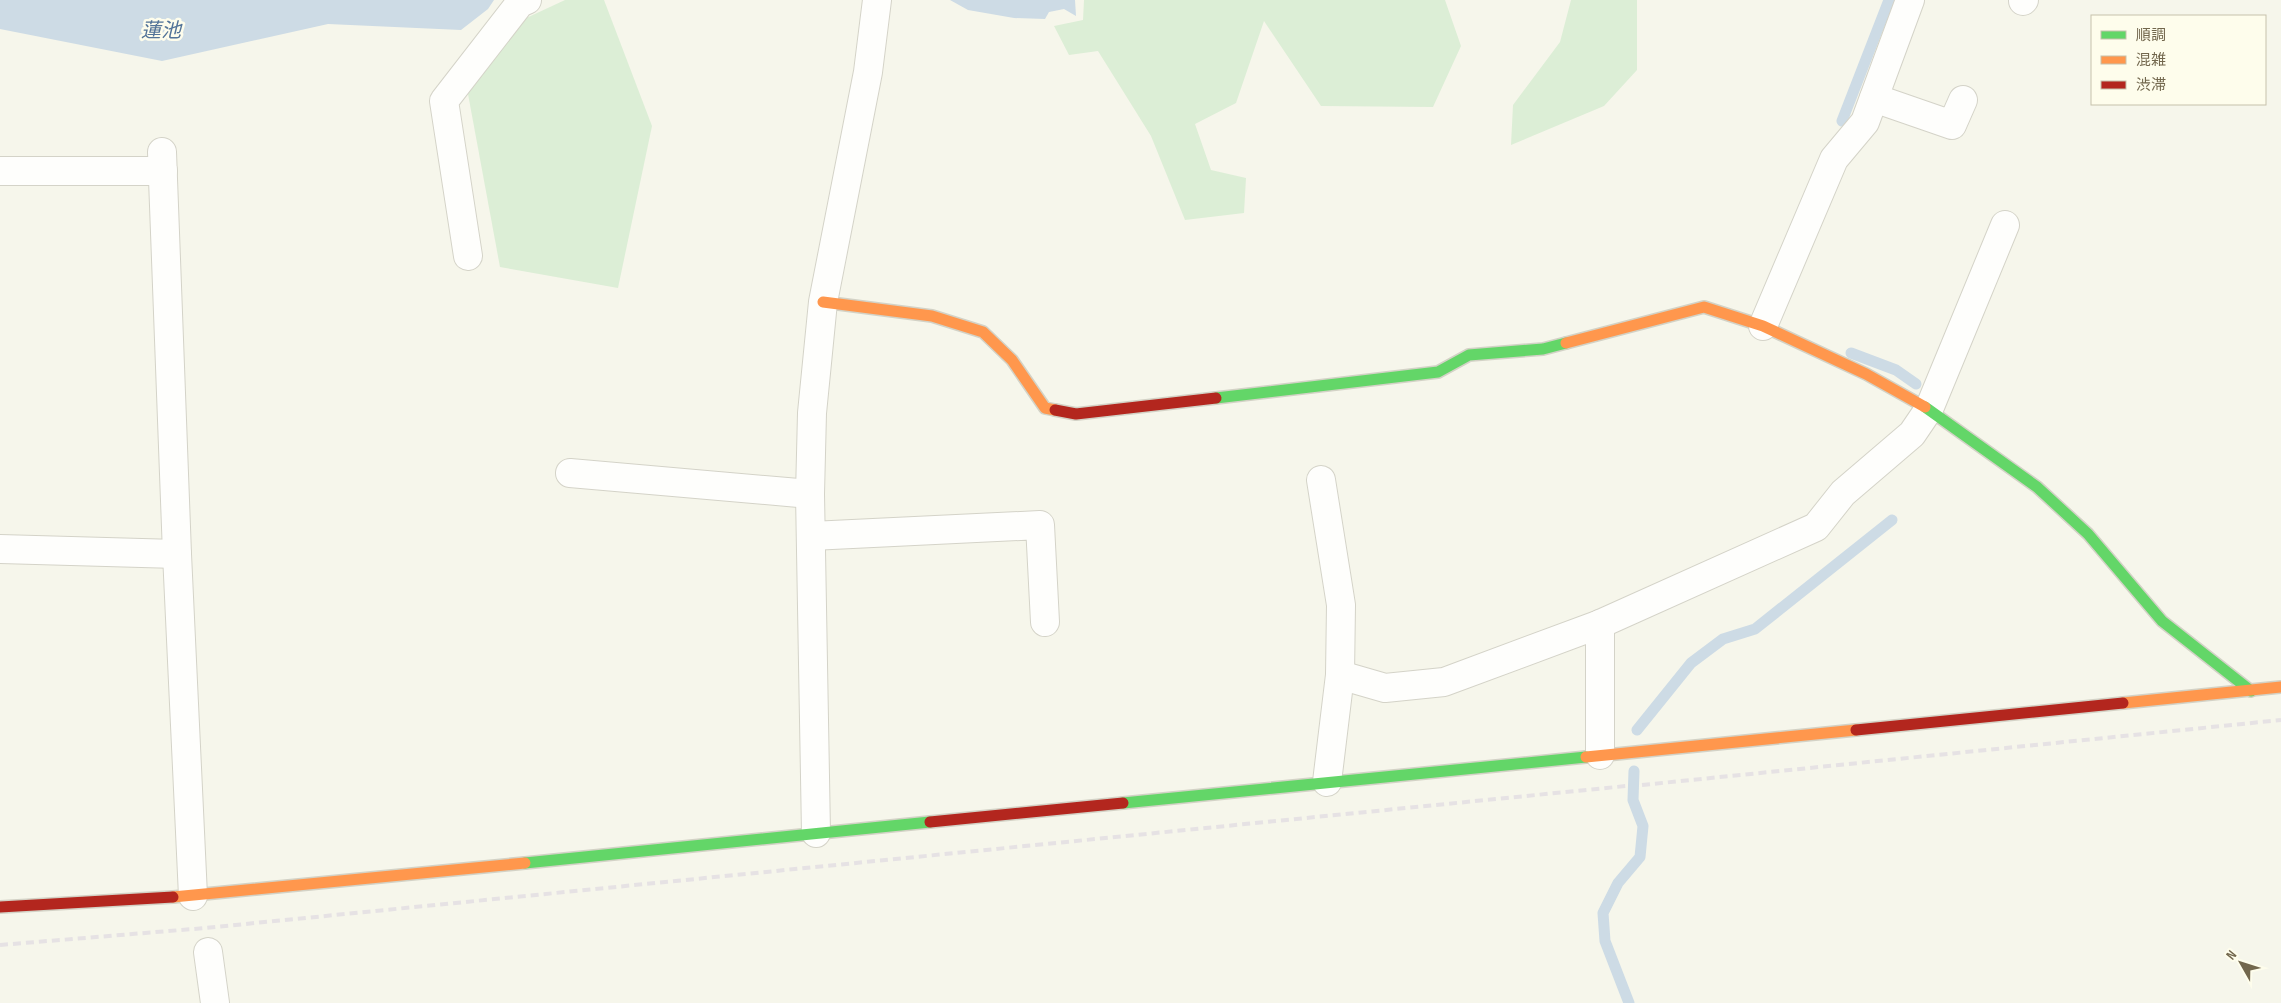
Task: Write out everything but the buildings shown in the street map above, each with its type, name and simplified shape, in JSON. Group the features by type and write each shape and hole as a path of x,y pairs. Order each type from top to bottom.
{"street":[{"path":"468,256 444,101 520,3 527,0"},
{"path":"816,833 810,494 812,413 823,302 868,72 876,0"},
{"path":"1763,326 1834,159 1865,122 1910,0"},
{"path":"1874,98 1952,125 1963,100"},
{"path":"0,171 163,162 177,554 193,896"},
{"path":"1340,675 1385,688 1444,682 1600,624 1816,527 1843,494 1912,434 1929,409 2005,225"},
{"path":"823,302 932,316 983,332 1012,360 1045,408 1076,414 1438,372 1468,355 1543,348 1704,307 1763,326 1866,374 1929,409 2037,487 2088,534 2162,621 2251,691"},
{"path":"570,473 810,494"},
{"path":"1321,480 1341,605 1340,675 1327,782"},
{"path":"811,536 1040,525 1045,622"},
{"path":"0,549 177,554"},
{"path":"1600,624 1600,755"},
{"path":"0,907 193,896 2281,687"},
{"path":"208,952 215,1003"}],"green space":[{"path":"565,0 604,0 652,126 618,288 500,267 468,94 522,20"},
{"path":"1084,0 1445,0 1461,46 1433,107 1321,106 1264,21 1236,103 1195,124 1211,170 1246,178 1244,213 1185,220 1151,136 1098,51 1069,55 1054,26 1083,20"},
{"path":"1571,0 1637,0 1637,70 1604,106 1511,145 1513,105 1560,42"}],"water":[{"name":"蓮池","path":"0,0 494,0 488,9 461,30 328,24 162,61 0,29"},
{"path":"950,0 1075,0 1076,16 1064,9 1049,12 1045,19 1014,18 968,10"}],"waterway":[{"path":"1842,121 1889,0"},
{"path":"1851,353 1896,370 1916,384"},
{"path":"1637,730 1691,663 1723,639 1755,629 1892,520"},
{"path":"1629,1003 1605,941 1603,913 1618,883 1640,857 1643,826 1633,800 1634,771"}],"railway":[{"path":"1642,785 2281,720"},
{"path":"0,945 205,928 1626,786"}],"traffic: fast":[{"path":"1216,398 1438,372 1469,355 1543,349 1566,343"},
{"path":"1925,407 2037,487 2088,534 2162,621 2251,691"},
{"path":"1123,803 1586,757"},
{"path":"525,863 930,822"}],"traffic: slow":[{"path":"823,302 932,316 983,332 1012,360 1045,408 1055,410"},
{"path":"1566,343 1704,307 1763,326 1866,374 1925,407"},
{"path":"2123,703 2281,687"},
{"path":"1586,757 1856,730"},
{"path":"173,897 525,863"}],"traffic: jam":[{"path":"1055,410 1076,414 1216,398"},
{"path":"1856,730 2123,703"},
{"path":"930,822 1123,803"},
{"path":"0,907 173,897"}]}
